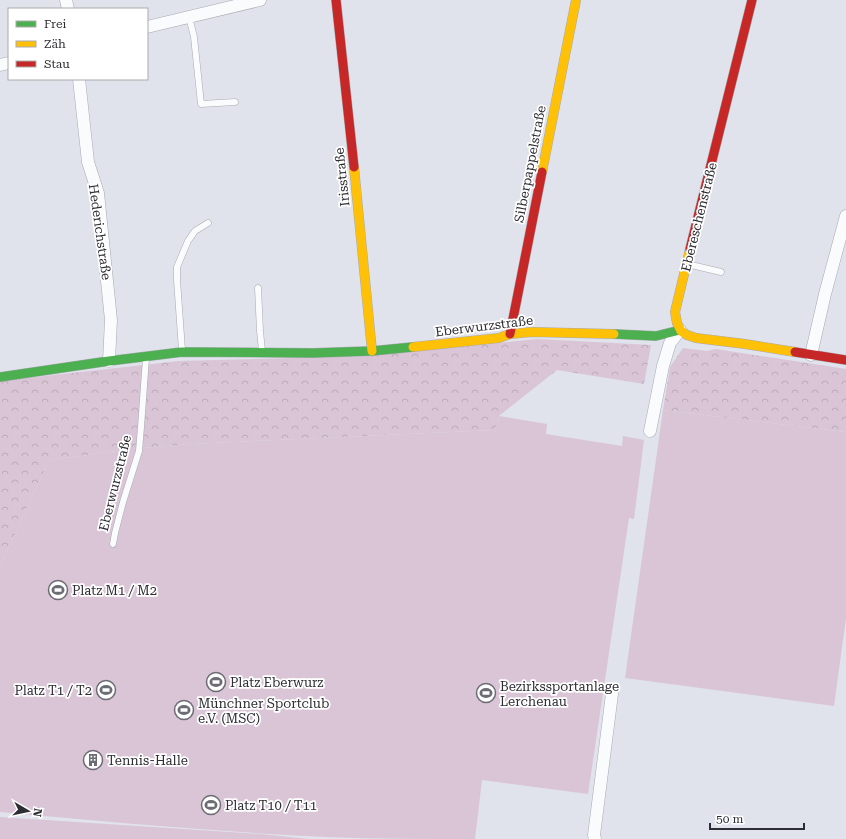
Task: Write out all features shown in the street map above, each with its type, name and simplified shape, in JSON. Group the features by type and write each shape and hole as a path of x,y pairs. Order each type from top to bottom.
{"street":[{"path":"148,27 260,0"},
{"name":"Irisstraße","path":"336,0 359,208 372,351"},
{"name":"Silberpappelstraße","path":"510,334 576,0"},
{"name":"Ebereschenstraße","path":"680,330 676,322 675,312 752,0"},
{"name":"Hederichstraße","path":"79,80 88,162 98,194 111,320 109,361"},
{"path":"811,355 825,294 846,216"},
{"path":"650,431 663,366 670,343 680,330 688,336 699,338 846,360"},
{"name":"Eberwurzstraße","path":"0,377 182,352 312,353 372,351 499,338 510,334 532,332 656,336 680,330"},
{"path":"595,839 594,835 612,694"}],"lane":[{"path":"189,17 194,37 201,104 235,102"},
{"path":"182,352 177,267 188,241 195,231 208,223"},
{"path":"687,264 721,272"},
{"path":"258,288 262,352"},
{"name":"Eberwurzstraße","path":"113,544 123,502 139,451 146,356"}],"green space":[{"path":"537,339 651,345 644,384 557,370 499,416 495,430 189,444 132,449 49,460 0,567 0,381 179,361 369,356"},
{"path":"683,348 707,351 716,349 846,369 846,432 663,410 670,367"},
{"name":"Bezirkssportanlage Lerchenau","path":"663,410 846,432 846,618 834,706 625,678"},
{"path":"499,416 547,424 546,434 622,446 623,436 644,440 634,519 629,518 588,794 482,780 475,839 364,838 286,835 0,812 0,567 49,460 132,449 189,444 495,430"},
{"path":"0,817 261,834 309,839 0,839"}],"traffic: fast":[{"path":"614,334 656,336 680,330"},
{"path":"0,377 182,352 313,353 372,351 413,347"}],"traffic: slow":[{"path":"542,172 576,0"},
{"path":"354,167 372,351"},
{"path":"690,249 675,312 677,323 681,331 696,338 795,352"},
{"path":"413,347 499,338 510,334 532,332 614,334"}],"traffic: jam":[{"path":"336,0 354,167"},
{"path":"690,249 752,0"},
{"path":"510,334 542,172"},
{"path":"795,352 846,360"}],"place":[{"name":"Platz M1 / M2","path":"58,590"},
{"name":"Platz Eberwurz","path":"216,682"},
{"name":"Platz T1 / T2","path":"106,690"},
{"name":"Bezirkssportanlage Lerchenau","path":"486,693"},
{"name":"Münchner Sportclub e.V. (MSC)","path":"184,710"},
{"name":"Tennis-Halle","path":"93,760"},
{"name":"Platz T10 / T11","path":"211,805"}]}
